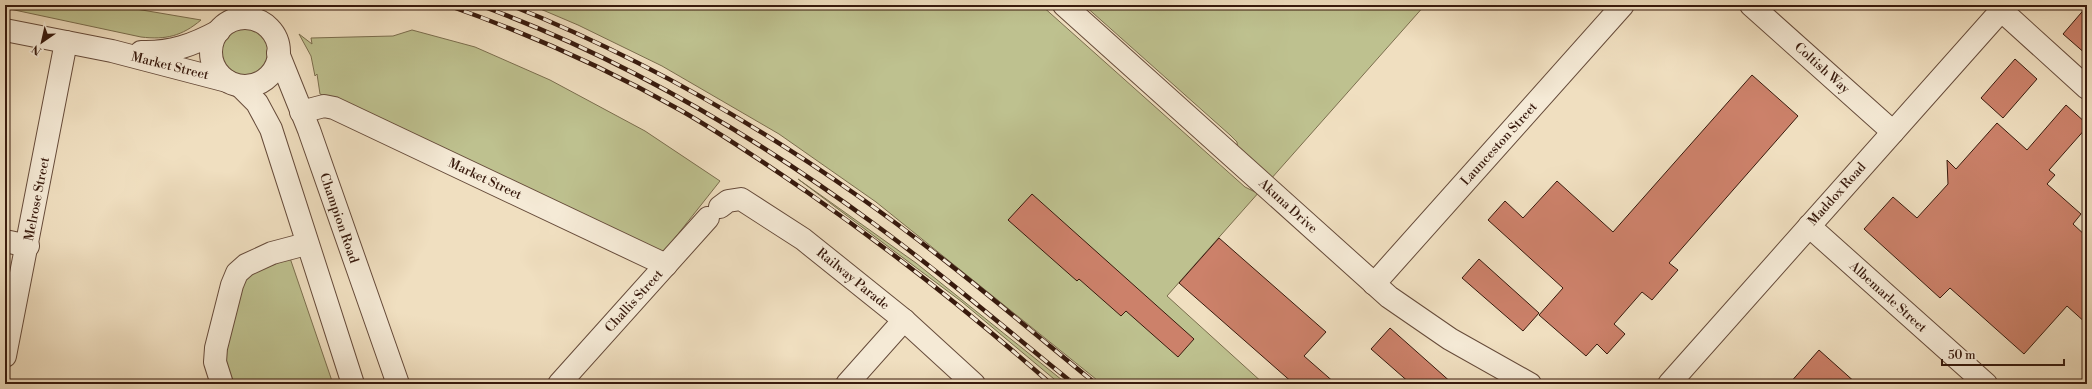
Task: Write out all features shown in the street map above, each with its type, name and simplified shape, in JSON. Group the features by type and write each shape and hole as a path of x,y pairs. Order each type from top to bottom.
{"street":[{"name":"Akuna Drive","path":"1064,5 1374,284 1427,324 1530,384"},
{"name":"Launceston Street","path":"1374,284 1623,5"},
{"name":"Coltish Way","path":"1751,5 1893,132"},
{"name":"Maddox Road","path":"1669,384 2004,8"},
{"path":"2004,8 2087,88"},
{"path":"234,83 252,85 266,78 274,69 278,53 276,40 271,32 256,21 237,19 229,23 219,31 212,45 211,55 216,70 257,103 271,129 306,244 353,384"},
{"name":"Market Street","path":"5,30 112,51 234,83"},
{"name":"Market Street","path":"112,51 166,52 188,46 219,31"},
{"name":"Melrose Street","path":"5,356 28,246 66,42"},
{"name":"Champion Road","path":"278,53 301,112 398,384"},
{"name":"Market Street","path":"301,112 324,106 338,109 666,265"},
{"name":"Railway Parade","path":"714,212 728,201 741,199 803,239 904,320 974,384"},
{"name":"Challis Street","path":"559,384 714,212"},
{"name":"Albemarle Street","path":"1809,226 1986,384"},
{"path":"5,241 28,246"},
{"path":"222,384 215,362 216,348 232,285 238,273 246,265 272,252 306,244"},
{"path":"847,384 904,320"}],"green space":[{"path":"5,5 136,5 136,9 201,20 187,30 173,36 150,38 5,8"},
{"path":"531,5 1041,5 1245,187 1255,192 1260,191 1167,296 1264,384 1102,384 876,202 779,134 662,66 578,25"},
{"path":"1084,5 1425,5 1270,180 1238,152 1237,142 1230,135"},
{"path":"245,27 259,31 267,39 271,53 267,67 259,75 245,79 231,75 223,67 219,53 223,39 231,31"},
{"path":"412,30 475,47 550,80 645,131 720,181 663,253 358,108 320,94 317,74 315,76 311,56 299,34 312,44 311,38 393,36"},
{"path":"798,179 916,263 1067,384 1060,384 962,302"},
{"path":"290,258 333,384 228,384 223,370 236,292 248,275"}],"building":[{"path":"2087,6 2087,55 2063,34"},
{"path":"2015,59 2037,79 2003,118 1981,98"},
{"path":"1752,75 1798,116 1669,263 1678,270 1652,300 1642,292 1614,324 1625,334 1607,354 1597,344 1586,356 1539,315 1563,288 1488,220 1505,201 1523,218 1557,181 1613,232"},
{"path":"2066,105 2087,124 2087,127 2049,170 2055,175 2047,184 2081,214 2073,224 2087,237 2087,324 2067,306 2024,354 1950,288 1940,298 1864,229 1893,197 1917,218 1948,184 1947,160 1956,169 1997,123 2027,150"},
{"path":"1032,194 1194,339 1178,357 1126,311 1121,316 1079,279 1077,281 1008,220"},
{"path":"1219,238 1326,332 1304,356 1336,384 1294,384 1179,283"},
{"path":"1479,259 1539,313 1523,331 1462,278"},
{"path":"1390,328 1453,384 1411,384 1371,349"},
{"path":"1819,350 1857,384 1789,384"}],"railway":[{"path":"447,5 507,27 566,52 624,80 713,129 839,214 870,237 962,309 1051,384"},
{"path":"479,5 532,26 636,74 735,130 831,193 877,226 1074,384"},
{"path":"510,5 601,45 690,90 733,115 817,168 889,218 919,241 1096,384"}]}
